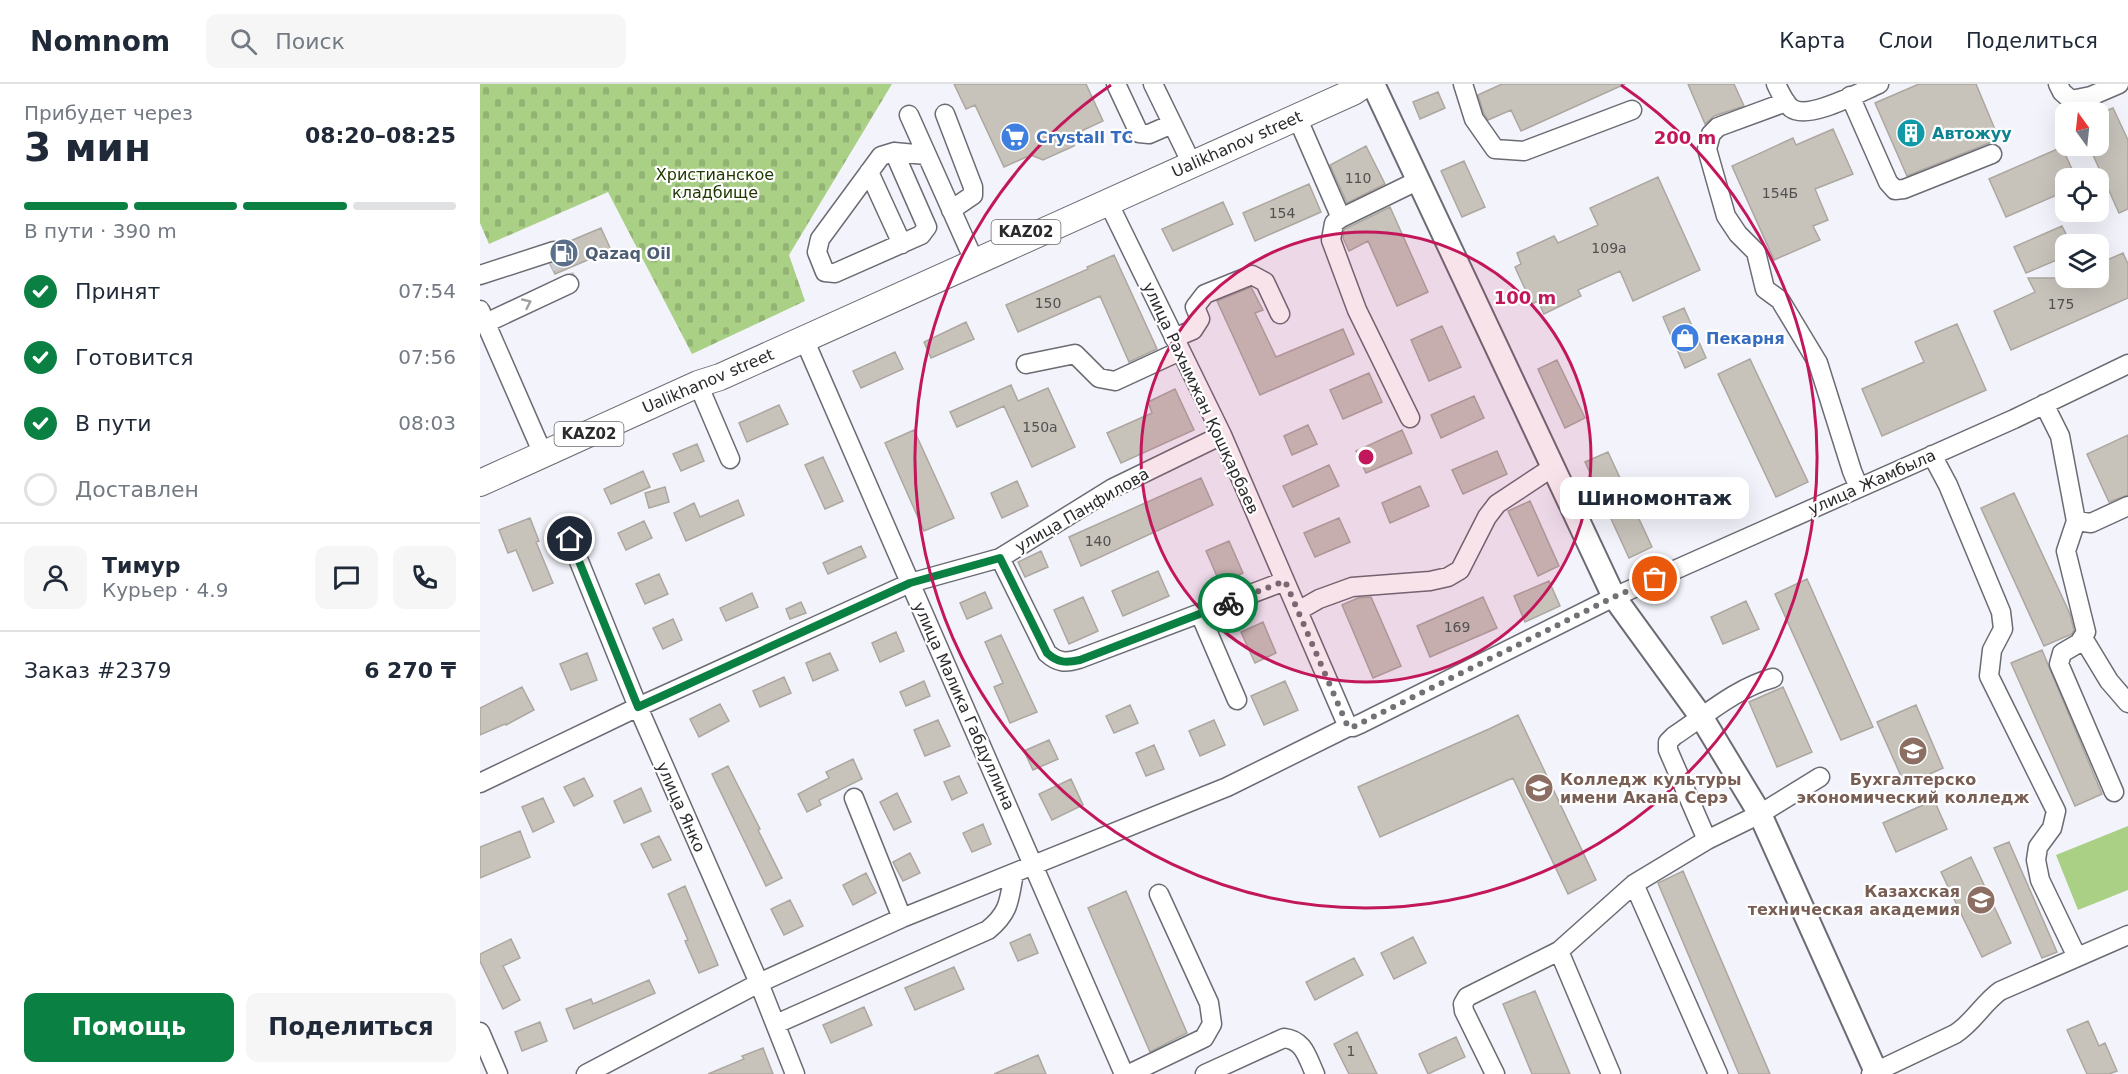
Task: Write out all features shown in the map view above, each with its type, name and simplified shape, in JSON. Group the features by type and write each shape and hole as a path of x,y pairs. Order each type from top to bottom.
{"highway":[{"name":"KАZ02","path":"698,384 718,370 1357,84"},
{"name":"Ualikhanov street","path":"1108,202 1353,92 1365,84"},
{"name":"KАZ02","path":"804,339 1108,202"},
{"name":"Ualikhanov street","path":"480,483 698,384 720,377 804,339"}],"main road":[{"path":"1374,84 1614,597 1702,718 1760,814 1874,1073"}],"street":[{"path":"1116,84 1139,133 1149,134 1172,124"},
{"path":"1153,84 1189,159"},
{"path":"1463,84 1474,119 1495,149 1524,151 1632,110"},
{"path":"1776,84 1786,102 1796,111 1810,112 1879,84"},
{"path":"2058,84 2062,92 2071,100 2091,96 2119,84"},
{"path":"1850,96 1888,182 1895,189 1904,189 1992,154"},
{"path":"1786,102 1718,127 1711,134 1707,149 1726,216 1738,234 1756,252 1765,289 1780,300 1818,363 1859,488"},
{"path":"945,114 973,187 973,195 951,210"},
{"path":"909,115 972,256"},
{"path":"1297,117 1341,218"},
{"path":"894,152 927,227 921,235 902,244 835,273 825,272 817,252 820,239 881,156 894,152 926,155"},
{"path":"870,172 902,244"},
{"path":"1410,418 1358,310 1331,240 1334,223 1341,218 1419,180"},
{"name":"улица Рахымжан Қошқарбаев","path":"1108,202 1222,435 1348,727"},
{"path":"480,275 554,251"},
{"path":"1026,364 1075,354 1099,378 1115,381 1177,345 1193,330 1200,319 1195,307 1205,294 1252,275 1265,282 1280,314"},
{"path":"543,454 483,317 569,284"},
{"name":"улица Малика Габдуллина","path":"804,339 1124,1074"},
{"name":"улица Жамбыла","path":"586,1074 759,983 902,918 1227,787 1348,727 1360,724 1614,597 1932,455 2128,364"},
{"path":"698,384 730,459"},
{"path":"2044,404 2061,436 2076,521 2066,551 2085,625 2084,638 2109,681 2128,703"},
{"name":"улица Панфилова","path":"480,783 638,707 910,583 1000,558 1113,488 1222,435"},
{"path":"1932,455 1948,485 2001,612 2003,629 1992,650 1989,676 2056,811 2052,828 2038,847 2036,860 2040,880 2077,957"},
{"path":"1298,611 1319,598 1352,587 1430,581 1460,570 1487,518 1497,504 1553,467"},
{"path":"2076,521 2091,523 2128,506"},
{"name":"улица Янко","path":"570,539 638,707 759,983 795,1074"},
{"path":"1000,558 1047,653 1053,659 1061,662 1080,660 1285,581"},
{"path":"1200,614 1237,700"},
{"path":"2084,638 2062,653 2059,664 2114,792"},
{"path":"1707,840 1668,750 1668,742 1742,690 1757,682 1773,678"},
{"path":"1495,1074 1464,1011 1463,1004 1467,997 1559,951 1634,884 1707,840 1760,814 1820,777"},
{"path":"854,798 902,918"},
{"path":"776,1024 988,930 1001,919 1008,907 1014,873"},
{"path":"1634,884 1718,1074"},
{"path":"1129,1074 1204,1038 1212,1024 1209,1003 1159,894"},
{"path":"1874,1073 1966,1027 1989,998 2000,991 2128,935"},
{"path":"1559,951 1611,1074"},
{"path":"480,1032 498,1074"},
{"path":"1205,1074 1284,1038 1300,1043 1315,1074"}],"green space":[{"name":"Христианское кладбище","path":"480,84 892,84 789,255 805,301 692,354 608,192 489,244 480,223"},
{"path":"2128,826 2128,890 2078,910 2056,855"}],"building":[{"path":"954,84 1086,84 1103,121 1077,133 1074,146 1043,160 1031,155 1004,167 975,105 966,109"},
{"path":"1502,84 1625,84 1521,131 1511,110 1488,120 1484,114 1478,95"},
{"path":"1688,84 1734,84 1744,106 1714,116 1705,124"},
{"path":"1919,84 1976,84 1999,139 1907,176 1875,103"},
{"path":"1438,92 1445,108 1420,119 1413,102"},
{"path":"2113,108 2128,140 2128,209 2119,213 2109,191 2109,168 2099,168 2093,156 2109,156 2109,110"},
{"path":"1833,129 1853,174 1815,189 1828,220 1813,226 1820,240 1774,260 1732,166 1793,138 1796,145"},
{"path":"1366,146 1385,184 1347,203 1330,165"},
{"path":"2055,150 2055,156 2066,156 2071,168 2055,168 2055,196 2006,217 1989,179"},
{"path":"1464,161 1485,207 1462,217 1441,171"},
{"path":"1658,177 1700,270 1633,301 1620,271 1578,290 1581,296 1544,314 1538,301 1532,304 1515,267 1521,264 1517,253 1554,236 1558,243 1598,225 1590,208"},
{"path":"1309,184 1321,212 1255,241 1243,213"},
{"path":"1223,202 1233,224 1173,251 1162,229"},
{"path":"1390,207 1428,292 1397,306 1368,241 1349,251 1343,238 1344,229"},
{"path":"2062,226 2066,234 2055,234 2055,261 2026,273 2014,247"},
{"path":"601,228 611,250 555,274 550,264 563,258 565,253 563,244"},
{"path":"2123,253 2128,264 2128,298 2011,350 1994,311 2035,292 2028,278 2055,278 2055,288 2109,288 2109,259"},
{"path":"1114,255 1157,349 1129,362 1100,296 1018,332 1006,305"},
{"path":"1251,287 1263,310 1255,313 1276,357 1343,329 1354,354 1260,395 1217,301"},
{"path":"1684,308 1706,358 1685,368 1663,317"},
{"path":"966,322 974,339 931,358 924,342"},
{"path":"1957,324 1986,390 1882,436 1862,389 1924,362 1915,342"},
{"path":"1442,326 1461,367 1429,381 1411,340"},
{"path":"895,352 903,369 861,388 853,371"},
{"path":"1750,359 1808,482 1776,497 1718,374"},
{"path":"1557,360 1585,418 1565,428 1538,369"},
{"path":"1369,373 1382,402 1343,419 1330,390"},
{"path":"1011,385 1018,401 1048,388 1075,447 1032,467 1004,406 957,427 950,412"},
{"path":"1175,389 1194,430 1121,463 1107,433 1152,413 1148,402"},
{"path":"1474,396 1484,418 1441,438 1431,415"},
{"path":"779,405 788,424 747,442 739,423"},
{"path":"1308,425 1317,444 1292,455 1284,436"},
{"path":"914,430 954,518 924,531 885,443"},
{"path":"1402,430 1412,453 1366,473 1356,451"},
{"path":"2128,435 2128,495 2109,502 2087,454"},
{"path":"697,444 704,461 681,471 673,454"},
{"path":"1497,451 1507,474 1463,494 1452,470"},
{"path":"1608,452 1652,547 1629,558 1585,462"},
{"path":"823,457 843,501 825,509 805,465"},
{"path":"1329,465 1339,486 1293,507 1283,486"},
{"path":"643,471 650,487 611,504 604,489"},
{"path":"1201,478 1213,505 1081,566 1069,537"},
{"path":"1017,481 1028,506 1002,518 991,493"},
{"path":"1420,486 1429,506 1390,523 1382,503"},
{"path":"665,487 669,502 649,508 645,493"},
{"path":"2014,493 2070,614 2074,630 2072,634 2044,646 1981,508"},
{"path":"738,500 744,515 686,541 674,513 694,503 700,517"},
{"path":"1530,501 1559,566 1538,576 1508,511"},
{"path":"530,518 539,541 536,542 553,583 533,591 516,550 508,553 499,530"},
{"path":"1339,518 1350,542 1315,557 1304,533"},
{"path":"644,521 652,538 626,550 618,533"},
{"path":"1229,541 1243,573 1220,583 1206,551"},
{"path":"861,546 866,557 828,574 823,563"},
{"path":"1041,551 1048,567 1025,577 1018,562"},
{"path":"1158,571 1169,596 1123,616 1112,591"},
{"path":"659,574 668,594 645,604 636,584"},
{"path":"1807,579 1873,727 1841,740 1775,594"},
{"path":"1549,581 1560,606 1525,622 1514,596"},
{"path":"985,592 992,608 967,619 960,603"},
{"path":"752,593 758,607 726,621 720,608"},
{"path":"1083,597 1098,631 1069,644 1054,610"},
{"path":"1371,597 1401,666 1373,678 1342,605 1358,598"},
{"path":"1483,597 1497,628 1430,657 1417,626"},
{"path":"1746,601 1759,629 1723,644 1711,617"},
{"path":"801,602 806,613 790,619 786,609"},
{"path":"673,619 682,640 663,649 653,628"},
{"path":"1263,622 1276,653 1255,663 1241,632"},
{"path":"896,632 904,651 880,662 872,643"},
{"path":"1001,635 1037,712 1010,723 994,687 1003,683 985,642"},
{"path":"2042,650 2102,794 2075,806 2011,663"},
{"path":"587,653 597,680 571,690 560,664"},
{"path":"830,653 838,670 813,681 806,663"},
{"path":"784,677 791,693 760,707 753,691"},
{"path":"924,681 930,696 906,706 900,692"},
{"path":"1285,681 1298,710 1264,725 1251,696"},
{"path":"522,687 534,710 506,725 480,735 480,708"},
{"path":"1783,687 1812,752 1777,767 1749,702"},
{"path":"720,704 729,721 699,737 690,719"},
{"path":"1130,705 1138,723 1114,733 1106,716"},
{"path":"1916,705 1943,768 1905,785 1877,722"},
{"path":"1518,715 1596,880 1568,894 1513,778 1380,837 1358,787"},
{"path":"938,720 950,746 925,756 914,730"},
{"path":"1214,720 1225,745 1200,756 1189,731"},
{"path":"1049,740 1058,759 1033,770 1024,751"},
{"path":"1154,745 1164,769 1146,776 1136,753"},
{"path":"853,759 862,779 819,800 821,805 807,812 798,794 829,778 826,772"},
{"path":"728,766 782,878 766,886 712,774"},
{"path":"959,776 967,793 952,800 944,782"},
{"path":"584,778 593,796 574,806 564,787"},
{"path":"1071,779 1083,805 1052,820 1039,794"},
{"path":"641,788 651,811 624,823 614,801"},
{"path":"897,793 911,822 894,830 880,802"},
{"path":"543,798 554,822 533,832 522,807"},
{"path":"1934,800 1947,829 1896,852 1883,823"},
{"path":"983,824 991,844 972,852 963,833"},
{"path":"520,831 530,857 480,878 480,847"},
{"path":"659,836 671,860 653,868 641,844"},
{"path":"2009,842 2057,952 2042,958 1994,848"},
{"path":"910,853 920,873 903,881 893,862"},
{"path":"1971,857 2011,943 1982,957 1941,872"},
{"path":"1683,871 1770,1074 1739,1074 1658,883"},
{"path":"866,873 876,893 853,905 843,885"},
{"path":"685,886 718,965 699,973 685,941 688,940 668,894"},
{"path":"1126,891 1187,1033 1150,1052 1088,908"},
{"path":"790,900 803,926 784,935 771,909"},
{"path":"1030,934 1038,953 1018,961 1010,943"},
{"path":"1413,937 1426,963 1394,979 1381,953"},
{"path":"511,939 520,958 503,966 520,1000 503,1009 480,961 480,954"},
{"path":"1354,958 1363,975 1315,1000 1306,982"},
{"path":"954,967 964,989 915,1010 905,988"},
{"path":"649,980 655,993 574,1029 566,1009 591,999 593,1004"},
{"path":"1535,991 1570,1074 1532,1074 1503,1004"},
{"path":"864,1007 872,1025 831,1043 823,1025"},
{"path":"2088,1021 2099,1046 2105,1043 2117,1071 2109,1074 2087,1074 2067,1030"},
{"path":"540,1022 547,1041 522,1051 515,1032"},
{"path":"1357,1032 1377,1074 1349,1074 1334,1044"},
{"path":"1456,1037 1465,1057 1428,1074 1419,1054"},
{"path":"763,1048 773,1074 708,1074 744,1059 742,1056"},
{"path":"1038,1055 1046,1074 994,1074"}],"tunnel":[{"path":"554,251 569,284"}],"way so far":[{"path":"1228,603 1285,581 1348,727 1353,727 1614,597 1655,579"}],"place":[{"name":"Автожуу","path":"1911,133"},
{"name":"Crystall TC","path":"1015,137"},
{"name":"Qazaq Oil","path":"564,253"},
{"name":"Пекарня","path":"1685,338"},
{"name":"Шиномонтаж","path":"1655,579"},
{"name":"Бухгалтерско экономический колледж","path":"1913,751"},
{"name":"Колледж культуры имени Акана Серэ","path":"1539,788"},
{"name":"Казахская техническая академия","path":"1981,900"}],"route":[{"path":"570,539 638,707 910,583 1000,558 1047,653 1053,659 1061,662 1080,660 1228,603"}]}
